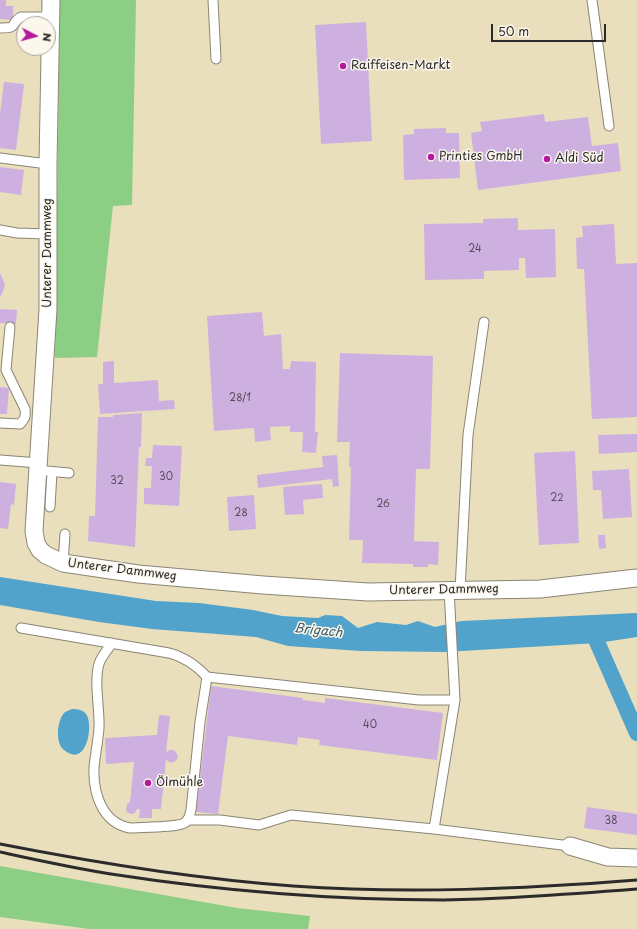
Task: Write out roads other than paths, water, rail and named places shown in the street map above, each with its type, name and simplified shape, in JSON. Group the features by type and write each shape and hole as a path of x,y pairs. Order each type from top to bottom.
{"street":[{"name":"Unterer Dammweg","path":"51,0 51,16"},
{"name":"Unterer Dammweg","path":"50,56 48,164 48,309 43,468 34,531 36,543 40,550 46,555 63,563 138,574 368,592 453,595 540,589 637,578"},
{"path":"570,846 608,857 637,858"}],"lane":[{"path":"213,0 216,59"},
{"path":"592,0 609,126"},
{"path":"0,28 11,28 14,26 16,21"},
{"path":"0,158 48,164"},
{"path":"0,230 48,234"},
{"path":"434,830 455,700 453,669 453,595 468,435 484,322"},
{"path":"0,423 20,424 24,420 26,414 6,370 10,327"},
{"path":"0,460 69,473"},
{"path":"43,468 50,507"},
{"path":"63,563 65,534"},
{"path":"21,628 181,656 207,677 418,700 455,700"},
{"path":"112,643 99,663 99,727 94,769 96,791 102,810 115,823 130,828 173,826 184,823 187,820 191,810 200,722 207,677"},
{"path":"187,820 220,820 259,825 290,815 570,846"}],"water":[{"name":"Brigach","path":"0,577 156,601 199,603 253,610 282,616 318,618 325,615 342,616 358,628 377,622 406,625 418,621 435,627 461,621 637,613 637,637 598,643 444,652 361,651 288,646 256,637 152,629 99,622 0,605"},
{"path":"72,709 80,710 85,713 88,719 89,735 87,743 83,750 78,754 72,754 64,750 61,747 58,737 62,717 65,712"}],"waterway":[{"path":"590,626 637,733"}],"railway":[{"path":"0,844 146,870 293,886 379,890 422,890 508,888 637,880"},
{"path":"0,852 55,864 152,880 235,890 319,896 402,900 444,900 541,896 637,889"}],"place":[{"name":"Raiffeisen-Markt","path":"343,66"},
{"name":"Printies GmbH","path":"431,157"},
{"name":"Aldi Süd","path":"547,159"},
{"name":"Ölmühle","path":"148,783"}]}
